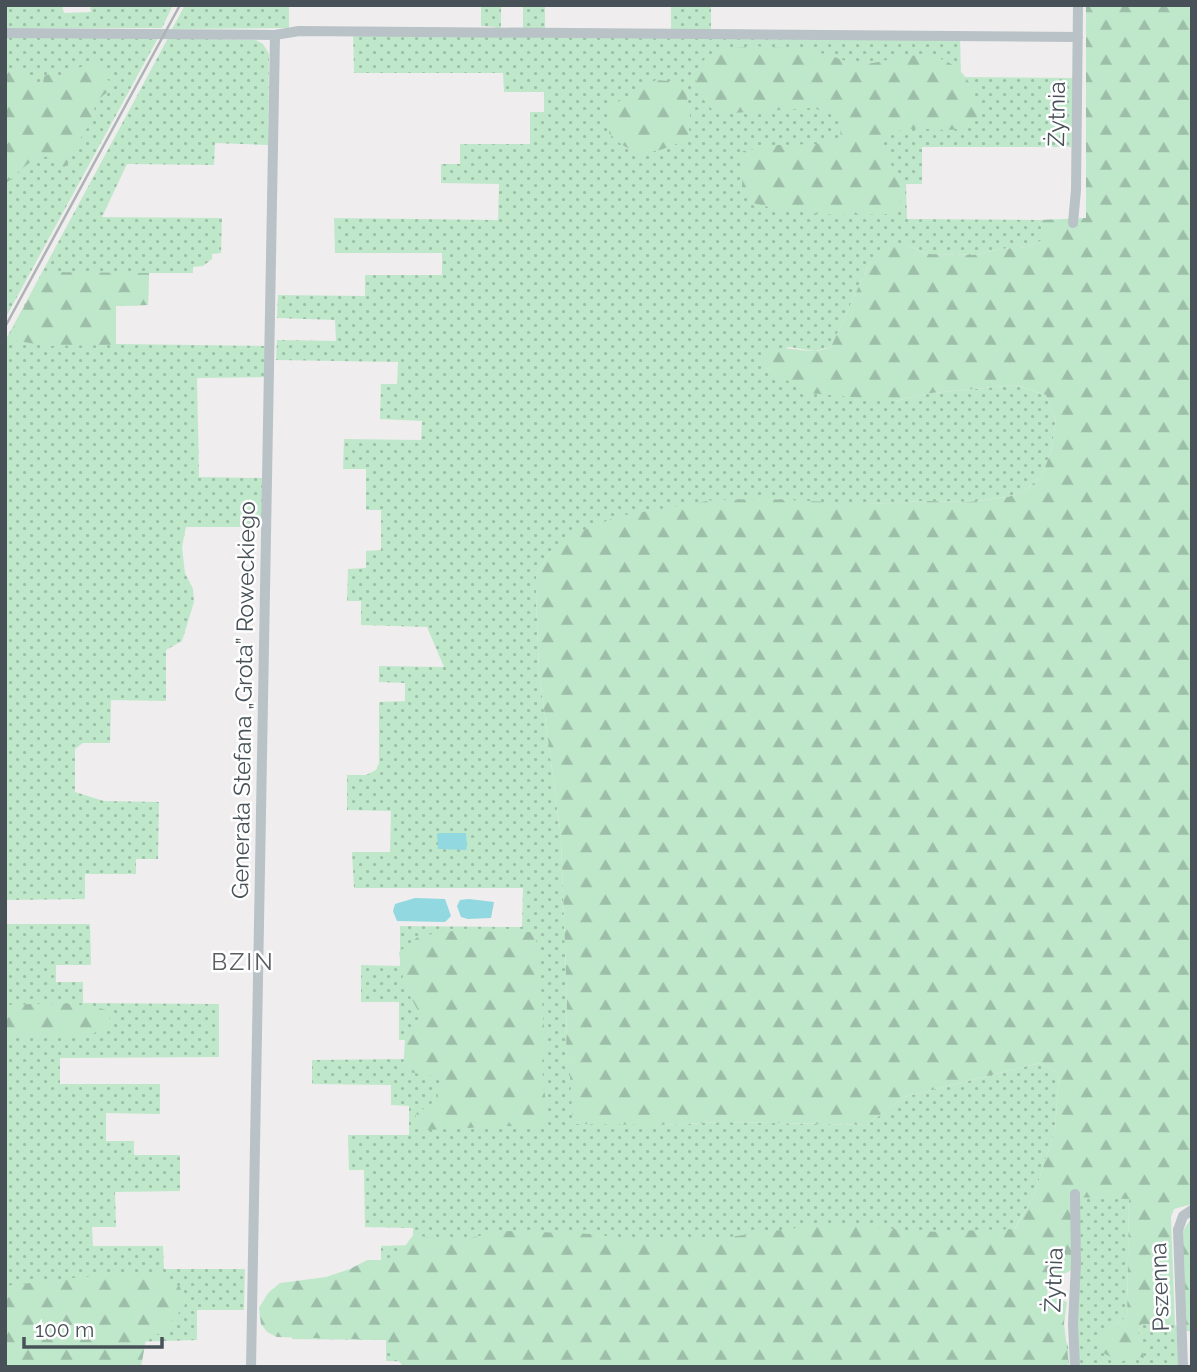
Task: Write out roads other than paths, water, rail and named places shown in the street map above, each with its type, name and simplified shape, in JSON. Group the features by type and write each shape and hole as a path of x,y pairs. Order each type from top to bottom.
{"street":[{"name":"Żytnia","path":"1073,223 1076,190 1078,5"},
{"path":"5,33 275,35 299,31 1078,37"},
{"name":"Generała Stefana „Grota” Roweckiego","path":"251,1367 275,35"},
{"name":"Żytnia","path":"1075,1194 1075,1367"},
{"name":"Pszenna","path":"1183,1367 1178,1230 1183,1216 1192,1210"}],"water":[{"path":"439,833 466,833 466,850 438,849"},
{"path":"415,898 445,899 451,916 445,922 397,921 393,911 395,904"},
{"path":"460,900 494,902 491,918 461,917 457,906"}],"railway":[{"path":"5,327 180,5"}],"district":[{"name":"BZIN","path":"243,961"}]}
